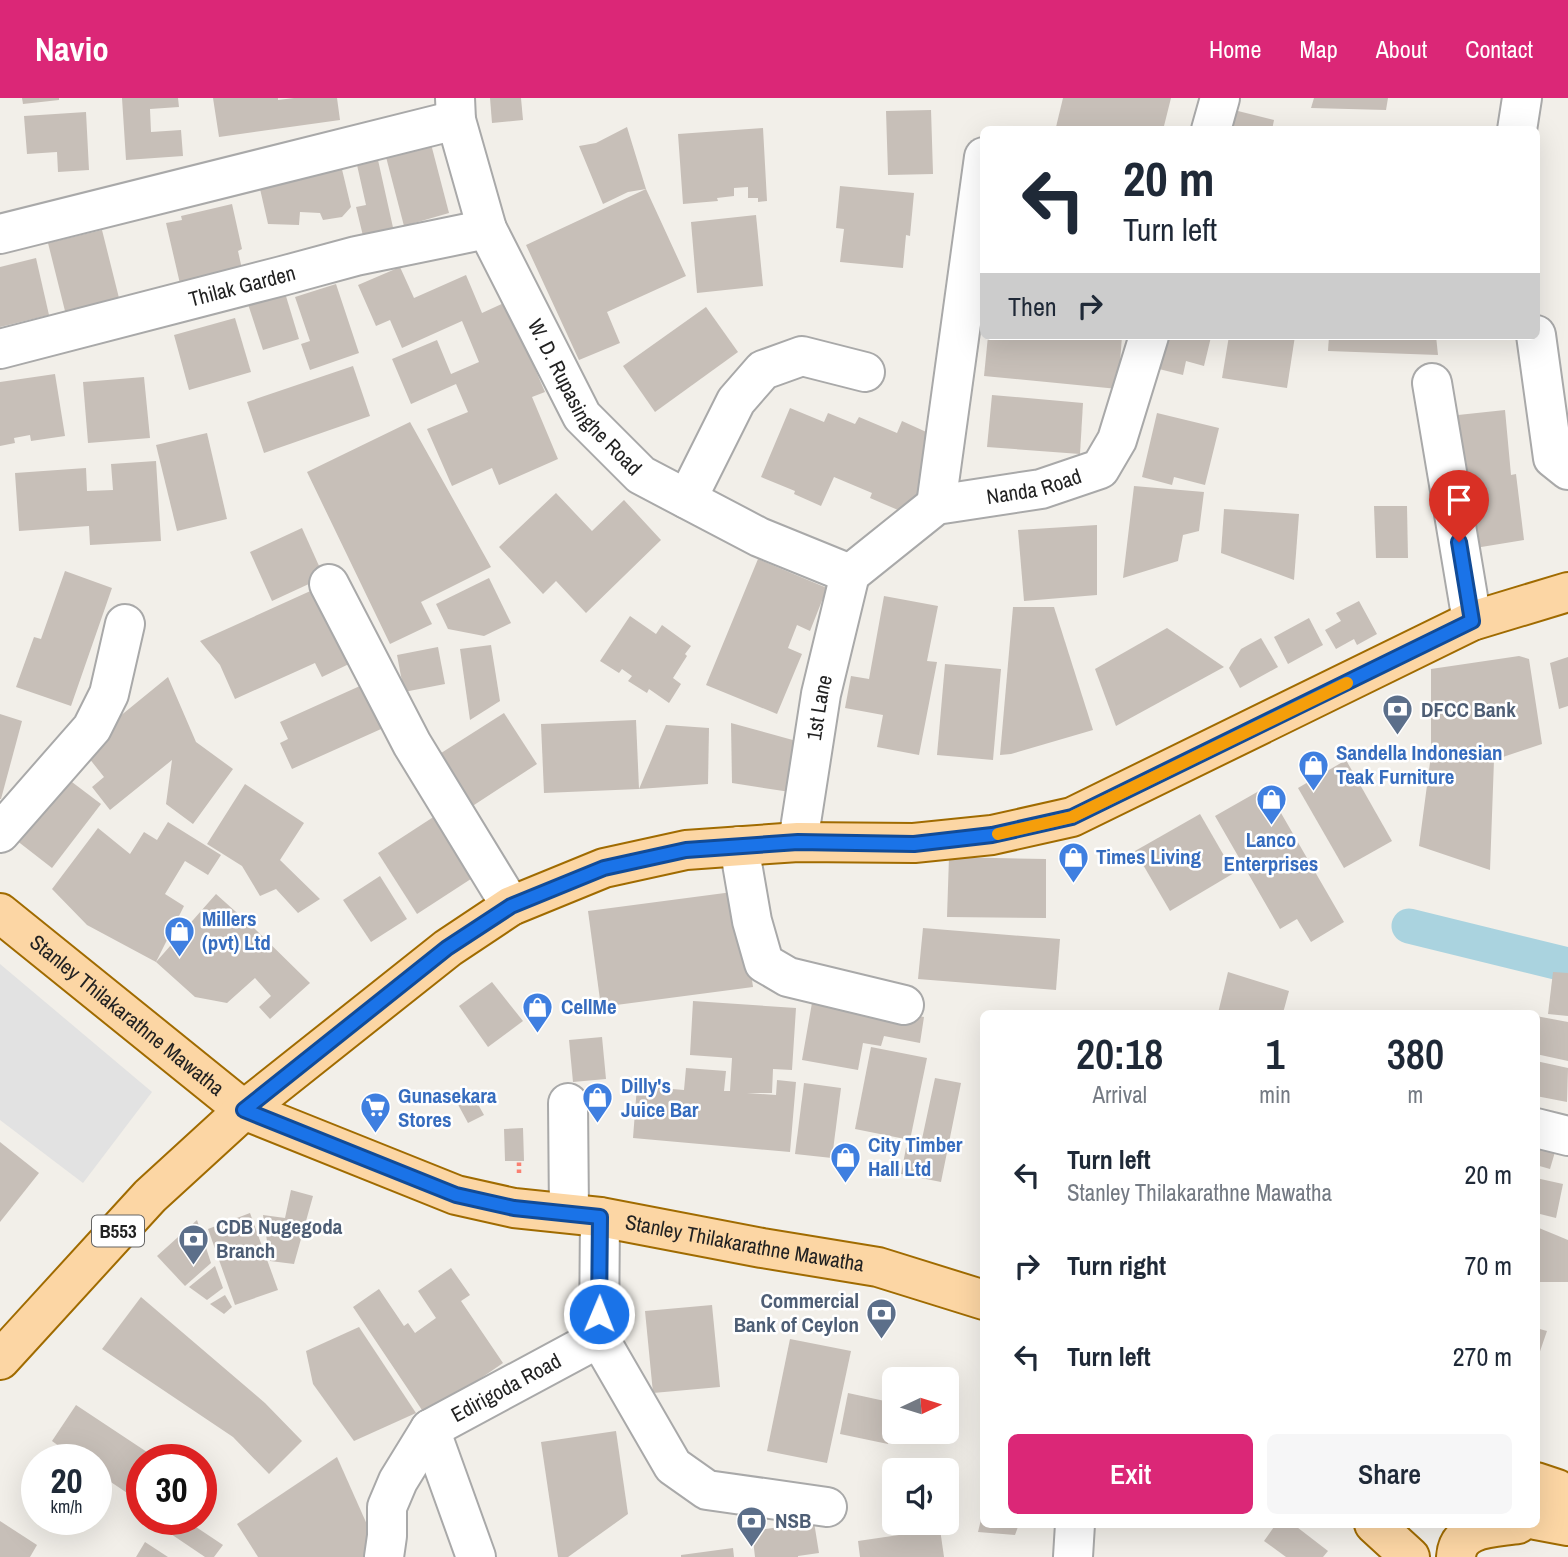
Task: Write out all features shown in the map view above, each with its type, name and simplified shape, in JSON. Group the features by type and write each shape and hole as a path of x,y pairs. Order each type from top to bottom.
{"main road":[{"path":"244,1110 447,948 511,906 604,868 686,850 798,842 914,844 992,835 1072,817 1472,621 1568,592"},
{"name":"Stanley Thilakarathne Mawatha","path":"0,913 244,1110 456,1195 514,1208 585,1215 878,1267 980,1299"},
{"name":"B553","path":"0,1360 150,1196 244,1110"},
{"path":"1540,1483 1568,1496"},
{"path":"1378,1528 1410,1557"},
{"path":"1456,1557 1459,1542 1464,1537 1474,1531 1499,1528"}],"street":[{"path":"1211,126 1220,98"},
{"path":"1518,126 1522,98"},
{"path":"0,234 456,109"},
{"name":"W. D. Rupasinghe Road","path":"456,109 487,229 582,415 641,475 759,537 850,574"},
{"path":"850,574 936,505 980,186"},
{"name":"Thilak Garden","path":"0,349 356,256 487,229"},
{"name":"Nanda Road","path":"936,505 1041,489 1100,469 1117,440 1148,340"},
{"path":"1537,340 1553,458 1568,470"},
{"path":"687,499 736,401 763,370 802,356 865,372"},
{"path":"1432,383 1472,621"},
{"name":"1st Lane","path":"798,842 821,694 850,574"},
{"path":"329,584 412,744 511,906"},
{"path":"0,832 92,728 109,694 125,624"},
{"path":"739,846 752,921 764,963 789,978 904,1005"},
{"path":"568,1103 585,1215 599,1338 673,1466 707,1490 827,1507"},
{"path":"1540,1129 1568,1136"},
{"name":"Edirigoda Road","path":"384,1557 387,1507 398,1482 430,1429 599,1338"},
{"path":"430,1429 476,1557"},
{"path":"1073,1557 1075,1528"}],"shaded area":[{"path":"0,964 152,1092 83,1183 0,1120"}],"building":[{"path":"22,98 59,98 59,100 23,104"},
{"path":"122,98 178,98 179,107 150,109 151,132 181,130 183,156 126,160"},
{"path":"213,98 337,98 340,120 219,137"},
{"path":"490,98 521,98 523,120 492,123"},
{"path":"1063,98 1171,98 1164,126 1056,126"},
{"path":"1314,98 1388,98 1386,110 1311,108"},
{"path":"1230,109 1274,120 1273,126 1226,126"},
{"path":"931,110 933,174 888,175 886,111"},
{"path":"86,112 89,170 58,172 57,152 27,154 24,116"},
{"path":"627,127 646,189 628,192 603,204 579,146 596,143"},
{"path":"763,128 767,201 758,202 758,198 748,198 748,187 734,188 734,196 717,198 718,201 683,204 678,134"},
{"path":"431,144 449,213 404,226 386,157"},
{"path":"378,160 394,232 364,240 356,207 366,205 357,165"},
{"path":"340,161 351,207 342,217 323,220 320,213 300,212 299,225 268,224 258,180"},
{"path":"840,186 914,193 910,236 906,235 903,268 840,262 844,229 836,228"},
{"path":"646,189 686,276 607,312 620,343 579,360 526,245"},
{"path":"232,204 242,249 238,251 244,278 181,288 166,223 182,220 181,216"},
{"path":"756,215 763,286 697,293 691,222"},
{"path":"102,230 120,302 66,315 48,243"},
{"path":"36,258 49,315 0,327 0,267"},
{"path":"400,267 414,298 466,275 482,313 506,302 545,392 532,397 558,459 499,485 492,468 452,486 427,429 468,412 456,384 411,404 392,359 437,340 451,374 479,362 462,321 402,348 390,320 376,326 358,285"},
{"path":"282,283 299,339 263,350 245,295"},
{"path":"336,284 359,353 310,370 301,344 310,341 295,297"},
{"path":"706,307 738,352 655,412 623,366"},
{"path":"235,318 251,372 189,390 174,335"},
{"path":"988,340 1122,340 1118,389 984,376"},
{"path":"1158,340 1210,340 1204,366 1186,361 1183,375 1151,367"},
{"path":"1228,340 1294,340 1287,388 1222,378"},
{"path":"1329,340 1436,340 1438,355 1328,351"},
{"path":"353,366 370,416 264,453 247,402"},
{"path":"55,374 65,436 31,441 30,435 14,438 15,443 0,446 0,382"},
{"path":"144,377 150,438 88,443 83,382"},
{"path":"992,395 1083,403 1080,454 987,447"},
{"path":"790,408 824,422 828,413 855,424 859,417 897,433 902,421 944,440 912,516 870,498 872,493 834,477 821,506 794,494 795,491 761,477"},
{"path":"1505,410 1511,475 1516,474 1524,540 1469,549 1466,480 1458,415"},
{"path":"1157,413 1219,428 1205,485 1174,477 1172,485 1142,477"},
{"path":"410,422 491,567 421,602 432,624 390,644 307,472"},
{"path":"207,433 227,519 177,531 156,445"},
{"path":"156,461 161,541 90,545 89,526 19,531 15,473 86,468 87,491 113,490 111,464"},
{"path":"1134,486 1204,492 1199,531 1183,535 1178,561 1123,578"},
{"path":"556,493 592,531 624,500 661,540 586,613 556,581 543,594 499,547"},
{"path":"1374,506 1407,506 1408,558 1376,558"},
{"path":"1224,509 1299,514 1294,580 1221,553"},
{"path":"1097,525 1097,595 1024,601 1018,530"},
{"path":"302,528 324,577 272,601 250,552"},
{"path":"758,559 827,588 810,631 797,625 788,648 802,654 777,714 706,685"},
{"path":"65,571 112,588 71,706 16,687 34,637 41,639"},
{"path":"489,578 511,623 484,636 448,629 436,604"},
{"path":"317,588 351,663 322,677 315,663 235,699 220,665 200,641"},
{"path":"884,596 938,606 927,661 937,662 919,755 877,747 883,715 845,708 851,676 869,679"},
{"path":"1359,601 1377,634 1357,645 1354,639 1336,649 1325,630 1341,621 1336,613"},
{"path":"1013,607 1054,607 1093,730 1000,755"},
{"path":"630,616 656,634 662,625 691,646 673,678 681,684 669,703 649,689 647,693 628,681 632,676 622,669 619,673 600,661"},
{"path":"1309,618 1323,645 1288,664 1274,637"},
{"path":"1167,628 1224,667 1116,726 1095,669"},
{"path":"1261,638 1278,667 1240,688 1229,668 1241,649"},
{"path":"491,645 500,701 470,720 460,649"},
{"path":"438,647 445,684 404,692 397,655"},
{"path":"1519,656 1529,659 1542,744 1494,760 1490,870 1419,846 1431,755 1431,669"},
{"path":"1568,657 1568,706 1559,709 1550,663"},
{"path":"945,664 1001,669 993,760 937,755"},
{"path":"168,677 196,742 233,769 193,824 166,804 172,760 110,810 92,787 104,777 81,748"},
{"path":"371,681 390,725 292,769 280,743 288,739 280,722"},
{"path":"504,713 537,764 471,807 438,755"},
{"path":"0,714 22,721 1,799 0,799"},
{"path":"636,720 639,789 544,793 541,724"},
{"path":"731,723 800,742 790,792 732,783"},
{"path":"666,725 709,728 708,784 639,789"},
{"path":"1346,760 1392,841 1344,868 1298,788"},
{"path":"64,776 101,804 52,868 16,840"},
{"path":"245,784 304,823 280,860 320,899 298,913 276,889 260,896 242,866 207,844"},
{"path":"1266,787 1344,922 1311,942 1297,919 1280,929 1215,816"},
{"path":"438,814 477,875 417,914 378,853"},
{"path":"1200,814 1234,873 1170,911 1135,851"},
{"path":"168,822 221,855 208,875 185,861 165,894 184,906 156,962 87,925 52,889 98,828 130,854 144,832 157,840"},
{"path":"949,857 1046,859 1046,918 947,917"},
{"path":"380,876 407,919 371,942 343,900"},
{"path":"740,891 753,987 601,1007 588,911"},
{"path":"216,894 310,983 270,1019 259,1007 271,996 255,978 227,1003 195,997 156,962"},
{"path":"923,928 1060,939 1056,990 918,979"},
{"path":"1228,972 1289,991 1284,1010 1219,1010"},
{"path":"1553,972 1568,973 1568,1016 1548,1014"},
{"path":"492,982 523,1021 488,1047 459,1006"},
{"path":"813,997 924,1017 920,1043 884,1036 881,1046 863,1043 858,1070 802,1060"},
{"path":"693,1001 796,1008 792,1070 773,1069 772,1093 747,1093 776,1095 777,1080 796,1082 790,1152 633,1138 637,1086 684,1090 686,1068 726,1071 724,1091 730,1091 732,1058 690,1055"},
{"path":"1540,1017 1568,1022 1568,1061 1540,1055"},
{"path":"602,1037 606,1079 573,1082 569,1040"},
{"path":"871,1047 927,1058 910,1140 855,1129"},
{"path":"1540,1062 1568,1068 1567,1102 1540,1097"},
{"path":"935,1078 961,1083 941,1182 901,1174 906,1148 922,1139"},
{"path":"804,1083 841,1088 832,1158 795,1154"},
{"path":"470,1090 484,1115 468,1123 455,1099"},
{"path":"523,1128 524,1161 505,1161 504,1129"},
{"path":"1540,1140 1557,1145 1550,1169 1540,1166"},
{"path":"0,1142 39,1173 0,1222"},
{"path":"1540,1179 1563,1184 1556,1218 1540,1214"},
{"path":"291,1190 313,1196 294,1264 270,1261 263,1215 285,1218"},
{"path":"250,1213 278,1290 235,1305 208,1229"},
{"path":"197,1220 211,1263 185,1286 157,1256"},
{"path":"1540,1228 1568,1240 1568,1282 1540,1282"},
{"path":"215,1266 223,1288 207,1300 189,1287"},
{"path":"451,1268 470,1295 461,1301 503,1363 426,1416 353,1307 379,1289 404,1326 408,1323 415,1333 436,1318 418,1291"},
{"path":"225,1295 232,1307 224,1314 210,1304"},
{"path":"141,1297 265,1403 302,1441 269,1474 233,1437 102,1349"},
{"path":"712,1305 720,1387 653,1393 645,1311"},
{"path":"359,1327 416,1413 354,1441 313,1384 306,1351"},
{"path":"1540,1329 1547,1331 1540,1351"},
{"path":"790,1339 851,1351 827,1463 767,1451"},
{"path":"848,1393 882,1400 882,1443 840,1434"},
{"path":"76,1405 135,1444 126,1444 126,1492 112,1483 112,1444 56,1444 52,1441"},
{"path":"616,1431 628,1514 568,1557 558,1557 541,1442"},
{"path":"337,1457 377,1547 366,1557 258,1557 237,1524"},
{"path":"0,1521 37,1545 30,1557 0,1557"},
{"path":"814,1522 819,1553 798,1557 755,1557 752,1531"},
{"path":"980,1524 980,1528 1018,1528 1015,1535 978,1532"},
{"path":"1273,1528 1298,1528 1328,1551 1323,1557 1286,1557 1264,1541"},
{"path":"172,1535 208,1535 223,1545 214,1557 205,1557"},
{"path":"899,1535 941,1535 944,1557 860,1557 858,1541"},
{"path":"145,1542 168,1557 136,1557"},
{"path":"733,1548 734,1557 681,1557 681,1555"}],"waterway":[{"path":"1409,926 1568,965"}],"slow traffic":[{"path":"998,834 1072,817 1347,683"}],"place":[{"name":"DFCC Bank","path":"1398,737"},
{"name":"Sandella Indonesian Teak Furniture","path":"1313,792"},
{"name":"Lanco Enterprises","path":"1271,827"},
{"name":"Times Living","path":"1073,884"},
{"name":"Millers (pvt) Ltd","path":"179,958"},
{"name":"CellMe","path":"538,1034"},
{"name":"Dilly's Juice Bar","path":"598,1125"},
{"name":"Gunasekara Stores","path":"375,1135"},
{"name":"City Timber Hall Ltd","path":"845,1184"},
{"name":"CDB Nugegoda Branch","path":"193,1266"},
{"name":"Commercial Bank of Ceylon","path":"882,1340"},
{"name":"NSB","path":"752,1548"}],"route":[{"path":"599,1314 600,1217 514,1208 456,1195 244,1110 447,948 511,906 604,868 686,850 798,842 914,844 992,835 1072,817 1472,621 1459,542"}]}
